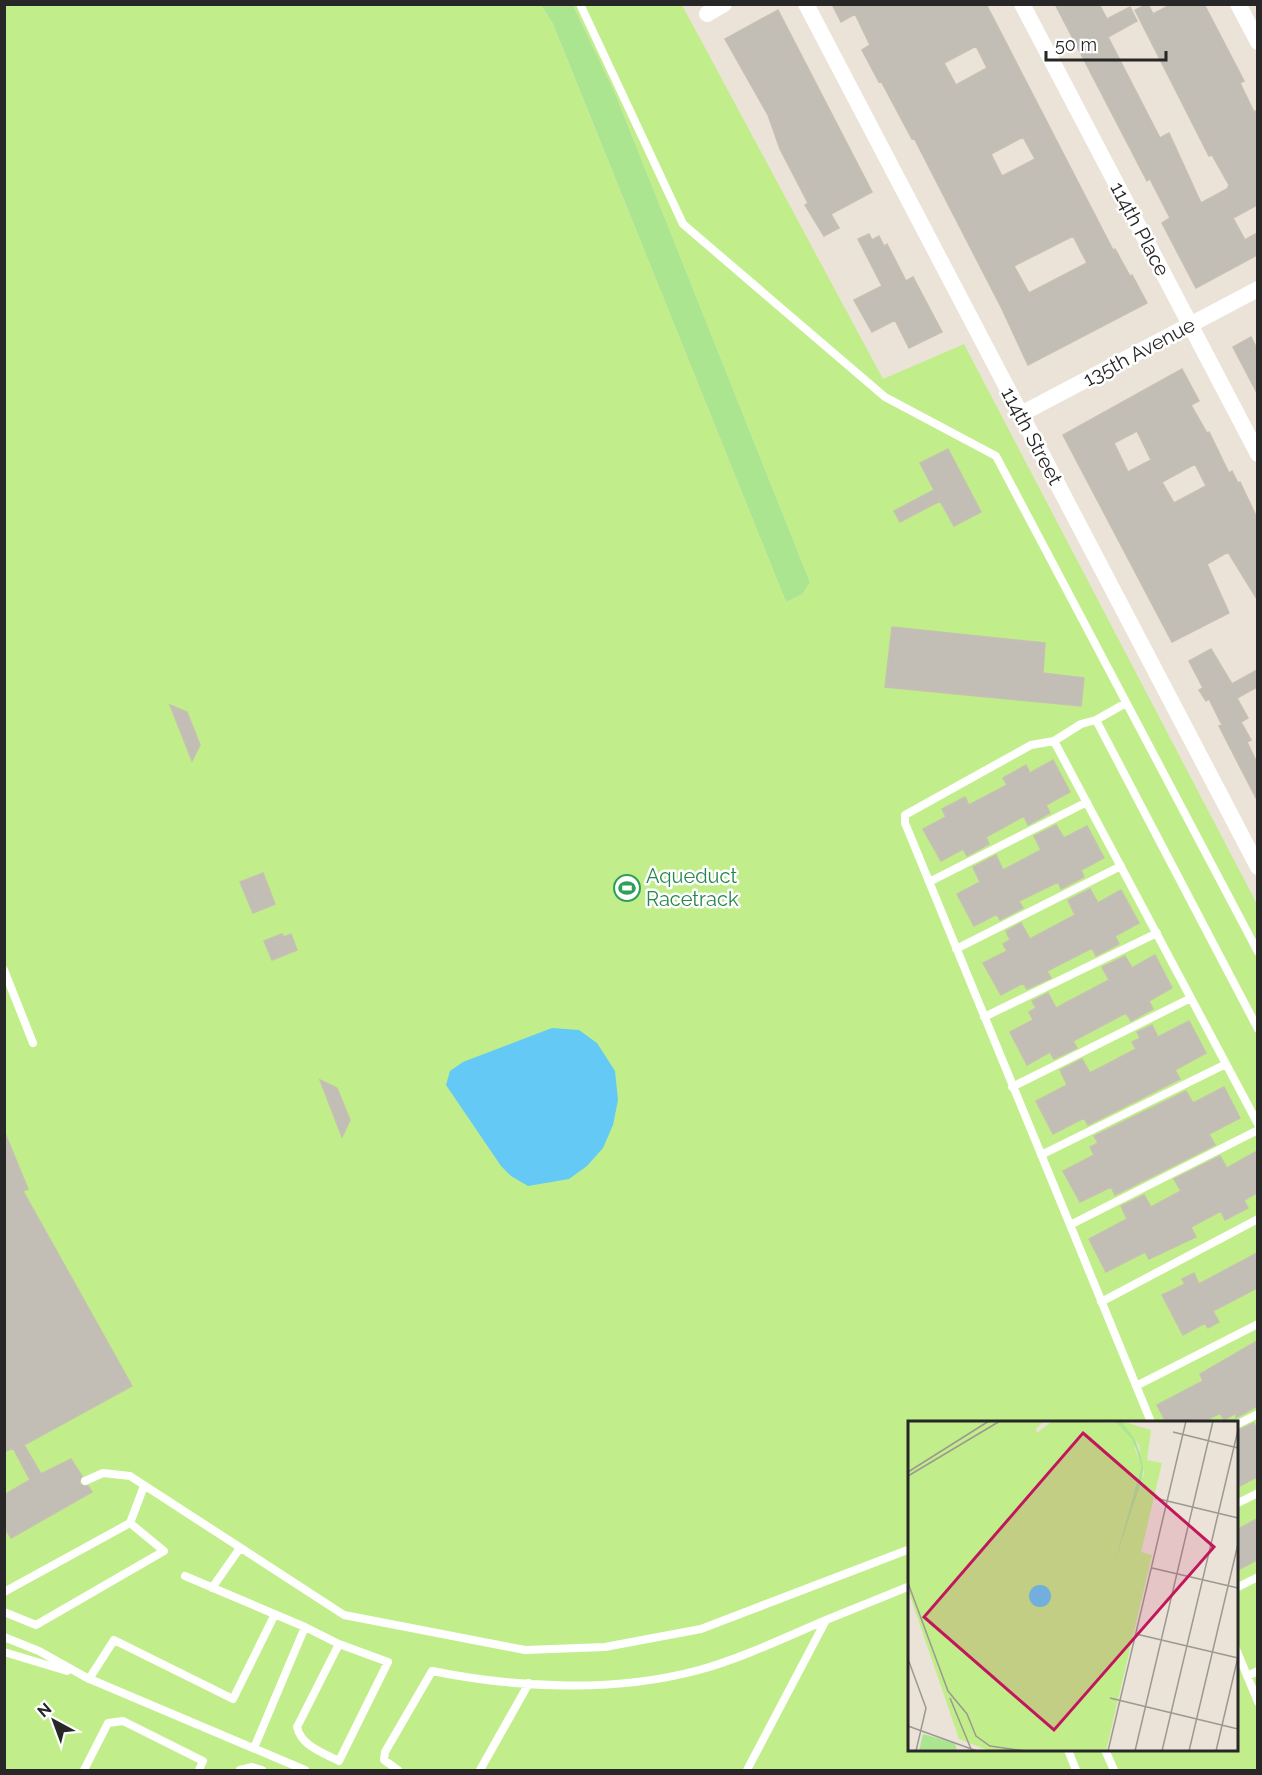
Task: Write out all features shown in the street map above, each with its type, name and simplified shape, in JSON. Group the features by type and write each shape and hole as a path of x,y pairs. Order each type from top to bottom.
{"street":[{"path":"707,14 724,4"},
{"name":"114th Street","path":"806,4 1256,860"},
{"name":"114th Place","path":"1022,4 1257,454"},
{"path":"1238,4 1257,42"},
{"name":"135th Avenue","path":"1021,414 1257,289"}],"lane":[{"path":"580,4 683,224 885,397 996,456 1257,952"},
{"path":"1126,703 1096,720 1081,724 1054,741 1031,745 904,815 905,823 956,949 1150,1421"},
{"path":"1096,720 1257,1029"},
{"path":"1054,741 1257,1124"},
{"path":"929,882 1087,802"},
{"path":"956,949 1121,866"},
{"path":"984,1017 1157,933"},
{"path":"4,970 33,1042"},
{"path":"1012,1087 1191,998"},
{"path":"1041,1155 1226,1064"},
{"path":"1070,1225 1257,1130"},
{"path":"1101,1302 1257,1219"},
{"path":"1136,1386 1257,1324"},
{"path":"1238,1424 1257,1414"},
{"path":"85,1481 103,1473 130,1476 344,1615 525,1650 605,1647 701,1629 908,1549"},
{"path":"4,1592 129,1523 144,1486"},
{"path":"1238,1503 1257,1493"},
{"path":"4,1612 36,1625 164,1551 129,1523"},
{"path":"212,1588 240,1548"},
{"path":"185,1575 339,1644 388,1662 339,1761 304,1742 299,1736 297,1727 339,1644"},
{"path":"1238,1587 1257,1577"},
{"path":"398,1770 384,1760 385,1752 432,1671 461,1677 581,1685 698,1670 758,1649 908,1587"},
{"path":"89,1679 114,1640 233,1699 274,1616"},
{"path":"747,1770 826,1620"},
{"path":"254,1748 305,1627"},
{"path":"4,1637 39,1651 89,1679"},
{"path":"4,1652 89,1679 305,1770"},
{"path":"1238,1654 1257,1702"},
{"path":"1247,1677 1257,1671"},
{"path":"480,1770 529,1683"},
{"path":"84,1770 108,1723 115,1721 123,1721 203,1761 199,1770"},
{"path":"1069,1751 1076,1770"},
{"path":"1107,1751 1114,1770"},
{"path":"240,1770 252,1767 262,1770"}],"green space":[{"name":"Aqueduct Racetrack","path":"5,5 541,5 553,24 786,602 803,594 810,582 615,93 573,5 682,5 883,379 964,344 1257,904 1257,1770 5,1770"},
{"path":"541,5 573,5 615,93 810,582 803,594 786,602 553,24"}],"water":[{"path":"552,1028 579,1030 597,1043 615,1071 618,1100 613,1125 603,1148 587,1166 569,1179 528,1186 511,1176 501,1166 446,1085 450,1071 463,1062"}],"building":[{"path":"832,4 986,4 1113,250 1115,249 1130,276 1132,275 1147,303 1028,365 1002,309 914,138 912,139 862,50 870,45 855,14 841,22","holes":["976,46 987,68 956,85 944,63","1023,137 1035,159 1002,176 991,154","1073,236 1087,263 1029,293 1014,266"]},
{"path":"1055,4 1099,4 1107,19 1130,7 1137,21 1108,37 1160,138 1169,133 1201,203 1227,189 1229,185 1212,155 1209,156 1135,10 1148,4 1153,14 1172,4 1204,4 1244,81 1240,83 1254,112 1257,110 1257,205 1233,218 1245,240 1257,233 1257,255 1196,288 1162,223 1170,218 1150,179 1147,181"},
{"path":"778,10 872,192 831,214 839,228 824,236 805,205 808,203 780,149 768,115 725,39"},
{"path":"869,234 872,240 879,236 884,246 887,244 906,281 913,277 942,332 909,348 895,320 872,332 854,300 882,286 858,239"},
{"path":"1251,337 1257,349 1257,393 1233,347"},
{"path":"1182,369 1199,401 1191,405 1207,433 1209,432 1229,473 1232,471 1238,483 1240,482 1257,518 1257,599 1228,552 1207,564 1229,613 1172,642 1063,435","holes":["1137,431 1151,460 1128,472 1114,443","1195,464 1206,486 1174,503 1162,482"]},
{"path":"948,449 981,512 954,526 940,501 900,522 894,511 934,490 920,463"},
{"path":"892,627 1045,643 1043,673 1084,678 1081,706 885,687"},
{"path":"1211,649 1232,684 1257,670 1257,687 1237,698 1248,718 1241,722 1251,740 1247,742 1257,763 1257,800 1219,726 1222,725 1209,699 1206,701 1199,690 1203,688 1189,661"},
{"path":"170,705 187,712 200,745 192,761"},
{"path":"1053,760 1070,792 1046,805 1050,813 1028,825 1024,816 986,837 989,844 967,856 963,849 941,861 923,829 946,817 942,809 965,797 969,805 1007,785 1003,778 1026,765 1030,773"},
{"path":"1056,825 1064,838 1087,826 1104,858 1081,870 1084,877 1061,889 1058,882 1019,901 1023,908 1000,920 997,914 974,926 957,894 980,882 973,867 996,855 1003,870 1041,850 1034,836"},
{"path":"263,873 275,904 253,913 240,882"},
{"path":"1090,889 1098,903 1121,890 1139,923 1115,936 1119,944 1096,956 1092,948 1047,971 1051,978 1027,989 1023,983 1001,995 983,963 1007,951 1003,944 1010,940 1006,931 1021,923 1030,939 1075,915 1068,900"},
{"path":"282,934 284,937 291,934 297,950 272,960 264,941"},
{"path":"1155,955 1172,988 1149,1001 1153,1009 1131,1021 1126,1013 1073,1041 1077,1048 1054,1059 1050,1052 1027,1065 1010,1032 1033,1020 1029,1012 1036,1008 1032,1001 1048,993 1056,1008 1109,980 1102,967 1125,956 1132,968"},
{"path":"1189,1021 1206,1053 1175,1070 1180,1079 1088,1125 1084,1118 1053,1134 1036,1101 1067,1085 1060,1070 1082,1059 1090,1073 1136,1049 1132,1042 1140,1038 1137,1032 1152,1025 1158,1037"},
{"path":"320,1080 337,1088 350,1120 342,1137"},
{"path":"1224,1087 1240,1118 1209,1134 1215,1145 1115,1195 1111,1187 1080,1202 1063,1171 1094,1155 1090,1147 1098,1143 1094,1136 1186,1091 1193,1103"},
{"path":"5,1133 28,1189 23,1191 132,1386 24,1445 41,1474 71,1459 82,1476 79,1484 88,1486 92,1492 11,1538 4,1527 4,1495 30,1480 13,1448 4,1452"},
{"path":"1257,1151 1257,1193 1244,1200 1248,1208 1225,1220 1221,1211 1191,1227 1196,1237 1149,1259 1145,1252 1106,1272 1089,1239 1127,1219 1121,1206 1144,1195 1151,1207 1181,1191 1174,1179 1220,1156 1227,1168"},
{"path":"1257,1253 1257,1288 1213,1311 1219,1322 1208,1328 1205,1323 1183,1335 1162,1295 1185,1284 1182,1279 1194,1273 1199,1284"},
{"path":"1257,1341 1257,1406 1236,1418 1236,1413 1224,1420 1220,1413 1205,1421 1165,1421 1157,1405 1203,1381 1200,1374"},
{"path":"1254,1423 1257,1429 1257,1477 1238,1487 1238,1430"},
{"path":"1257,1519 1257,1560 1238,1570 1238,1529"}],"place":[{"name":"Aqueduct Racetrack","path":"627,888"}]}
